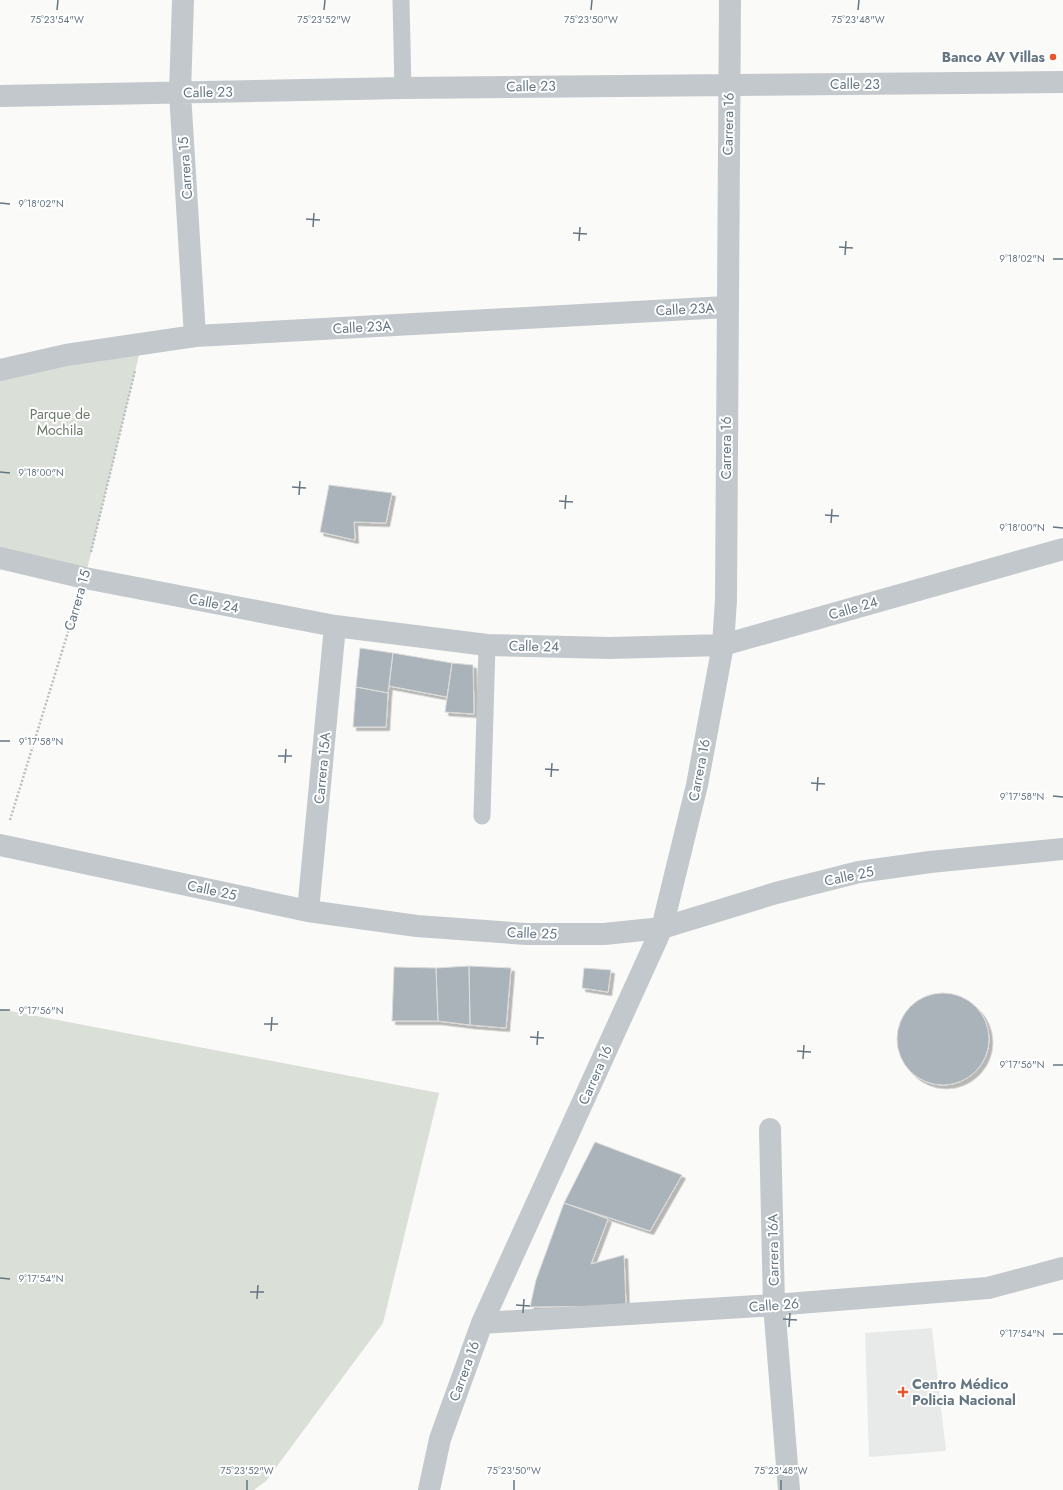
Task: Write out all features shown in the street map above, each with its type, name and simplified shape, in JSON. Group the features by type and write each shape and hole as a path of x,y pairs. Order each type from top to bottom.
{"street":[{"name":"Carrera 15","path":"183,0 180,93 195,336"},
{"name":"Carrera 16","path":"429,1490 440,1439 482,1323 662,928 697,785 722,645 726,560 726,307 730,0"},
{"name":"Calle 23","path":"0,96 403,88 1063,82"},
{"name":"Calle 23A","path":"0,370 66,355 195,336 726,307"},
{"name":"Calle 24","path":"0,558 84,578 335,626 487,645 609,648 722,645 1063,548"},
{"name":"Carrera 15A","path":"308,911 335,626"},
{"name":"Calle 25","path":"1,848 308,911 417,926 526,934 604,934 662,928 776,893 859,872 930,862 1063,849"},
{"name":"Carrera 16A","path":"770,1129 774,1305 789,1490"},
{"name":"Calle 26","path":"482,1323 774,1305 988,1288 1063,1268"}],"lane":[{"path":"401,0 403,88"},
{"path":"482,816 487,645"}],"path":[{"name":"Carrera 15","path":"1,848 84,578 142,343"}],"shaded area":[{"name":"Centro Médico Policia Nacional","path":"932,1328 946,1451 869,1457 865,1333"}],"green space":[{"name":"Parque de Mochila","path":"142,343 85,578 0,559 0,373"},
{"path":"0,1009 439,1093 383,1323 266,1481 254,1490 0,1490"}],"building":[{"path":"329,485 392,493 386,523 354,522 355,540 320,532"},
{"path":"360,648 393,653 388,693 356,687"},
{"path":"393,653 452,663 447,697 389,686"},
{"path":"452,663 473,665 474,714 445,712"},
{"path":"356,687 388,693 386,727 353,727"},
{"path":"469,966 511,968 506,1028 470,1025"},
{"path":"469,966 470,1025 438,1021 436,968"},
{"path":"394,967 436,968 438,1021 392,1021"},
{"path":"584,968 611,970 608,992 582,988"},
{"path":"943,993 960,997 975,1007 985,1022 989,1039 985,1056 975,1071 960,1081 943,1085 926,1081 911,1071 901,1056 897,1039 901,1022 911,1007 926,997"},
{"path":"595,1142 682,1175 650,1231 564,1203"},
{"path":"564,1203 608,1219 591,1264 624,1255 626,1306 530,1307 536,1280"}],"place":[{"name":"Banco AV Villas","path":"1053,57"},
{"name":"Centro Médico Policia Nacional","path":"903,1392"}]}
